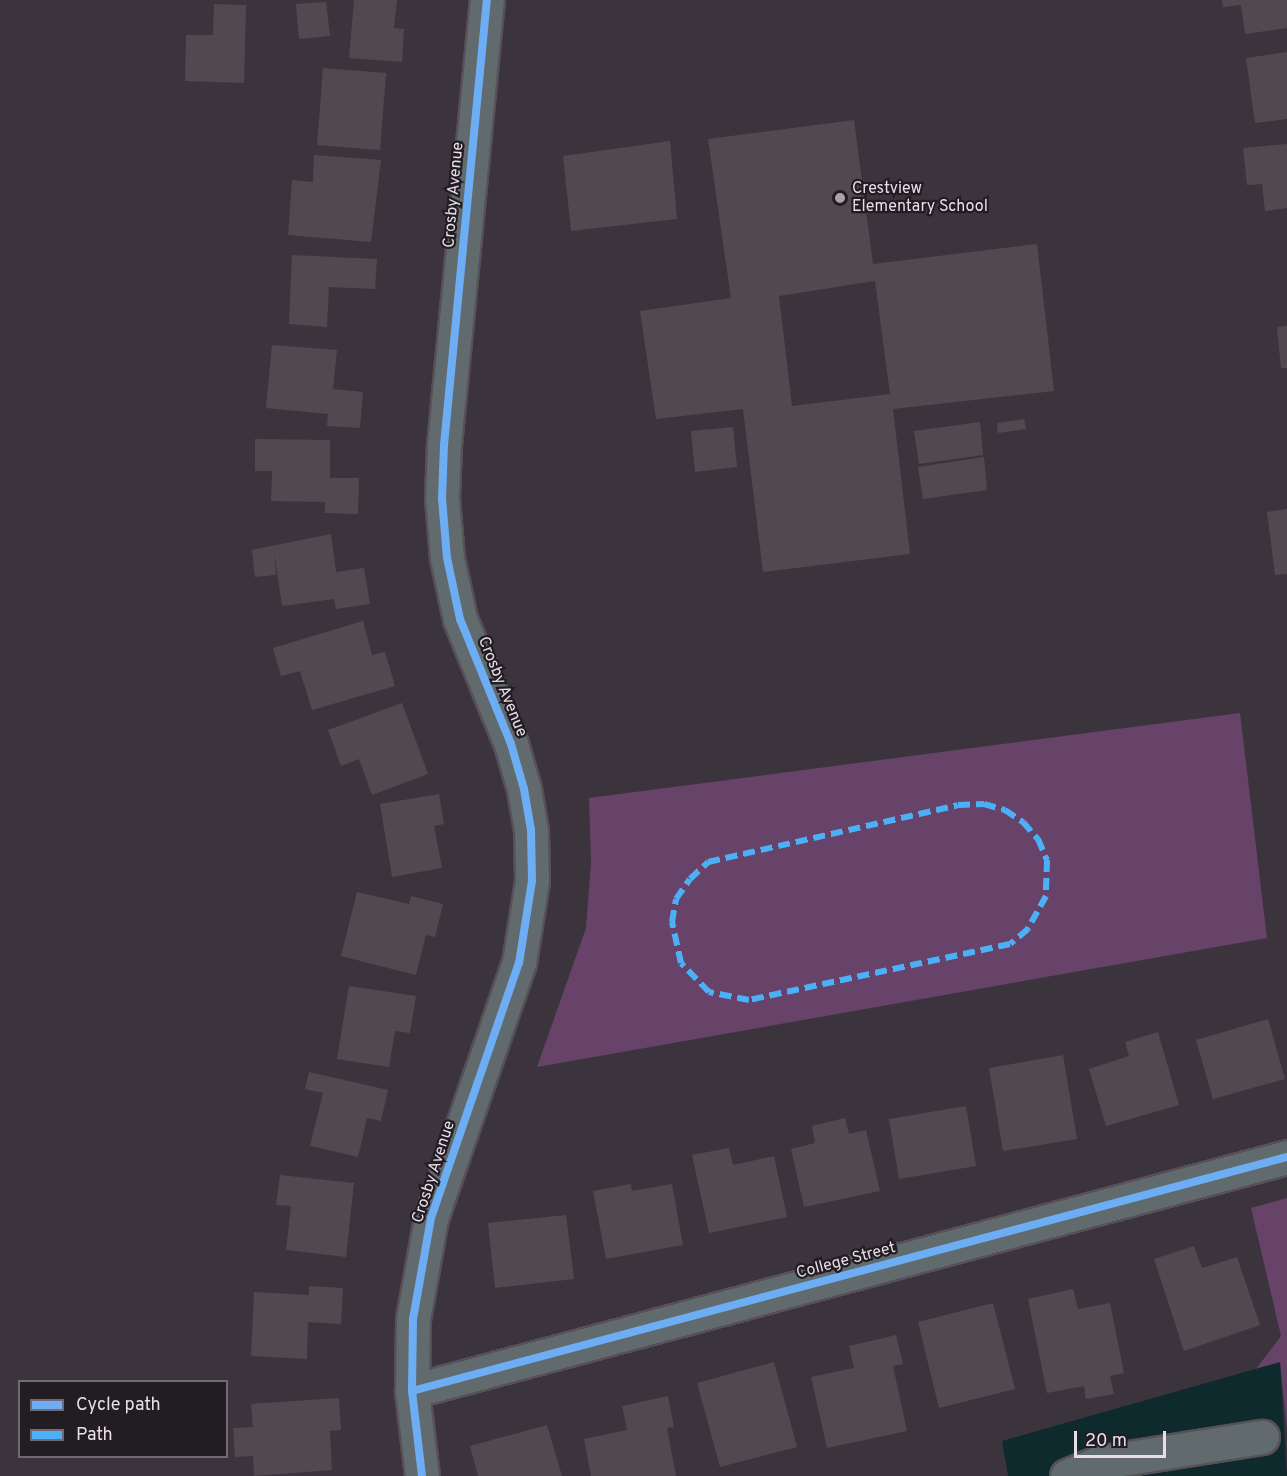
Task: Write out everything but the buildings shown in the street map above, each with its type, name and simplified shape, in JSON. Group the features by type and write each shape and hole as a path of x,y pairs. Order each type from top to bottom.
{"street":[{"name":"Crosby Avenue","path":"422,1476 412,1391 413,1319 430,1218 519,963 532,881 531,830 524,789 511,744 460,619 447,558 442,499 444,445 487,0"},
{"name":"College Street","path":"412,1391 1287,1157"},
{"path":"1067,1476 1097,1462 1262,1437"}],"shaded area":[{"path":"1240,713 1267,938 537,1067 586,928 591,863 589,798"},
{"path":"1287,1198 1287,1429 1280,1363 1256,1369 1281,1336 1251,1208"},
{"path":"1280,1362 1287,1476 1008,1476 1002,1441"}],"marked path":[{"path":"984,804 1005,810 1023,822 1038,839 1047,860 1046,896 1028,929 1010,944 749,1000 709,992 681,963 672,922 676,899 690,879 708,862 958,805 984,804"}],"cycle path":[{"path":"422,1476 412,1391 413,1319 431,1218 519,963 532,881 531,830 524,789 511,744 460,619 447,558 442,499 444,445 487,0"},
{"path":"412,1391 1287,1157"}],"place":[{"name":"Crestview Elementary School","path":"840,198"}]}
